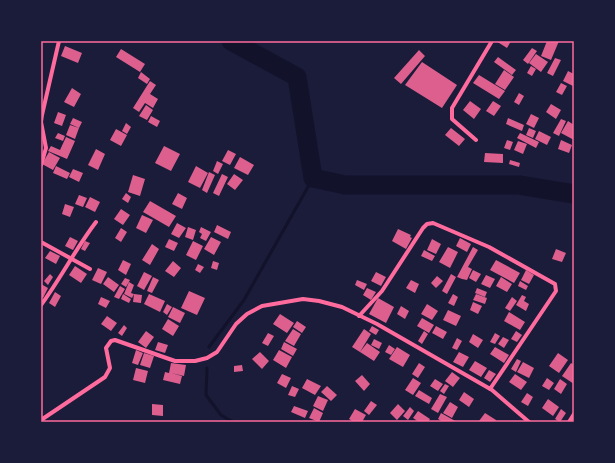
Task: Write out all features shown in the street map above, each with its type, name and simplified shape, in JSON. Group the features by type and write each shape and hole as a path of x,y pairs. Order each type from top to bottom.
{"street":[{"path":"41,165 46,148 41,122 42,115 59,41"},
{"path":"476,140 452,119 452,108 492,41"},
{"path":"41,305 96,222"},
{"path":"359,316 382,291 423,228 430,223 489,247 554,284 556,291 490,389"},
{"path":"41,242 90,270"},
{"path":"41,420 105,377 110,368 106,348 111,341 115,340 175,360 195,361 207,358 217,352 236,324 247,314 262,306 303,299 334,305 359,316 490,389 529,422"},
{"path":"569,422 574,414"}],"building":[{"path":"496,41 511,41 507,48"},
{"path":"547,41 559,41 551,60 541,56"},
{"path":"65,46 82,53 78,63 61,56"},
{"path":"532,48 537,51 528,64 523,60"},
{"path":"121,49 145,64 140,72 116,57"},
{"path":"419,50 425,56 401,84 394,78"},
{"path":"536,54 548,62 541,72 529,63"},
{"path":"498,57 516,70 512,75 494,62"},
{"path":"555,58 561,60 553,76 547,73"},
{"path":"422,62 457,85 442,108 405,85"},
{"path":"531,66 536,69 532,76 527,73"},
{"path":"504,70 514,77 505,90 495,84"},
{"path":"568,71 574,74 573,86 563,81"},
{"path":"141,72 150,79 147,84 138,78"},
{"path":"479,75 505,91 499,99 473,83"},
{"path":"150,81 156,85 150,94 158,99 153,108 145,103 139,112 133,108"},
{"path":"561,83 567,86 562,95 556,92"},
{"path":"72,88 81,94 74,107 64,102"},
{"path":"519,93 524,96 519,105 514,102"},
{"path":"470,101 481,109 474,119 463,110"},
{"path":"493,101 501,106 494,116 486,111"},
{"path":"551,104 561,110 556,119 546,112"},
{"path":"146,105 153,110 147,120 139,116"},
{"path":"58,112 66,115 62,126 54,123"},
{"path":"531,114 539,118 534,128 526,124"},
{"path":"151,116 160,121 157,127 148,122"},
{"path":"73,118 82,122 79,128 70,124"},
{"path":"508,118 524,125 522,131 506,124"},
{"path":"561,119 566,121 559,136 553,133"},
{"path":"568,121 574,125 574,140 561,133"},
{"path":"126,123 131,127 127,134 122,131"},
{"path":"70,125 79,128 75,139 66,135"},
{"path":"451,128 465,139 459,146 445,135"},
{"path":"529,128 536,131 533,138 526,135"},
{"path":"116,129 127,135 121,146 110,140"},
{"path":"539,131 551,137 547,145 535,139"},
{"path":"58,133 65,136 63,141 55,138"},
{"path":"520,133 539,142 536,148 517,138"},
{"path":"66,137 75,141 67,159 48,151 51,146 60,150"},
{"path":"507,140 513,142 510,150 504,148"},
{"path":"561,140 572,145 569,153 558,149"},
{"path":"518,141 527,144 523,154 514,150"},
{"path":"164,146 180,154 171,171 155,163"},
{"path":"96,149 105,154 98,170 88,165"},
{"path":"228,150 236,154 230,165 222,161"},
{"path":"49,152 60,158 53,170 42,164"},
{"path":"485,153 503,154 503,163 484,162"},
{"path":"240,157 254,165 248,175 234,168"},
{"path":"510,160 520,163 519,167 509,164"},
{"path":"217,161 223,164 218,174 213,171"},
{"path":"56,166 70,173 67,179 53,173"},
{"path":"196,166 208,173 200,188 188,182"},
{"path":"73,169 83,173 79,182 69,177"},
{"path":"209,172 215,175 207,193 202,190"},
{"path":"222,174 228,177 219,196 213,193"},
{"path":"234,174 243,180 235,190 227,184"},
{"path":"133,175 145,179 140,196 128,192"},
{"path":"126,193 131,197 128,203 122,199"},
{"path":"178,193 187,198 182,209 172,204"},
{"path":"79,195 87,198 83,207 75,204"},
{"path":"90,197 100,202 95,212 85,207"},
{"path":"150,201 176,216 169,227 143,212"},
{"path":"65,204 74,207 70,217 62,214"},
{"path":"121,209 130,215 123,225 114,219"},
{"path":"142,215 153,220 146,233 136,228"},
{"path":"177,223 186,228 179,238 171,234"},
{"path":"217,225 231,232 228,239 214,232"},
{"path":"188,227 196,230 193,240 185,237"},
{"path":"201,227 211,232 206,241 200,238 202,234 199,232"},
{"path":"121,228 127,232 121,242 115,238"},
{"path":"398,229 411,235 410,237 412,238 406,249 392,241"},
{"path":"70,237 78,241 73,250 65,246"},
{"path":"211,237 221,242 214,255 204,249"},
{"path":"460,238 471,244 467,252 456,246"},
{"path":"169,239 178,243 174,251 165,247"},
{"path":"432,239 441,244 436,254 427,250"},
{"path":"85,241 90,243 85,251 81,249"},
{"path":"193,241 203,246 196,260 186,255"},
{"path":"152,244 159,249 150,265 142,260"},
{"path":"448,247 458,252 450,268 439,262"},
{"path":"473,247 478,250 468,267 472,269 467,280 457,277"},
{"path":"556,249 566,253 562,262 552,259"},
{"path":"424,250 435,256 432,261 421,256"},
{"path":"50,251 60,256 56,264 45,258"},
{"path":"123,260 131,264 126,275 118,270"},
{"path":"496,260 520,273 514,283 490,270"},
{"path":"173,261 181,268 174,277 165,271"},
{"path":"213,261 219,263 217,270 211,268"},
{"path":"198,264 204,267 200,273 195,270"},
{"path":"75,266 87,274 81,283 69,275"},
{"path":"98,268 107,272 101,284 92,280"},
{"path":"473,270 481,274 476,282 469,278"},
{"path":"526,270 534,275 529,284 521,280"},
{"path":"144,272 152,276 144,290 137,286"},
{"path":"376,272 386,277 381,286 371,281"},
{"path":"50,274 53,277 48,285 44,281"},
{"path":"451,274 456,277 447,294 442,291"},
{"path":"486,275 495,279 490,288 481,284"},
{"path":"437,276 443,281 436,288 431,283"},
{"path":"108,277 119,285 114,292 103,284"},
{"path":"153,277 159,280 152,293 147,291"},
{"path":"501,277 512,284 507,292 496,286"},
{"path":"125,278 130,280 126,287 121,284"},
{"path":"357,280 367,284 364,290 355,285"},
{"path":"411,280 419,284 415,293 406,288"},
{"path":"520,281 528,286 526,290 518,286"},
{"path":"129,282 134,285 131,293 134,294 132,298 124,294"},
{"path":"41,284 48,288 43,298 41,297"},
{"path":"120,286 125,289 119,299 114,297"},
{"path":"367,288 376,292 371,300 363,295"},
{"path":"477,288 487,292 485,297 475,293"},
{"path":"189,291 205,298 197,315 181,308"},
{"path":"55,292 61,296 55,307 49,303"},
{"path":"123,294 131,299 129,303 121,299"},
{"path":"134,294 142,295 141,303 133,302"},
{"path":"149,294 165,301 160,312 144,304"},
{"path":"453,294 458,297 454,306 448,303"},
{"path":"476,294 487,298 485,304 473,300"},
{"path":"522,295 526,297 524,301 529,304 526,311 516,305"},
{"path":"101,297 110,301 106,308 98,304"},
{"path":"512,297 517,301 510,311 505,308"},
{"path":"378,298 394,307 386,323 369,314"},
{"path":"473,302 482,306 478,314 470,310"},
{"path":"167,304 172,307 167,315 163,312"},
{"path":"427,304 438,311 432,320 421,314"},
{"path":"401,306 409,311 405,319 397,314"},
{"path":"173,307 185,313 180,323 168,317"},
{"path":"448,310 461,316 456,326 443,320"},
{"path":"509,312 525,322 520,330 504,321"},
{"path":"280,314 294,323 287,333 273,324"},
{"path":"107,316 117,323 111,331 101,324"},
{"path":"422,318 434,325 429,333 417,326"},
{"path":"168,319 179,326 173,336 162,329"},
{"path":"297,321 306,327 302,333 293,327"},
{"path":"124,325 127,328 122,336 118,333"},
{"path":"372,326 379,330 376,335 369,331"},
{"path":"436,326 447,332 443,339 432,333"},
{"path":"293,329 301,334 294,346 285,341"},
{"path":"364,329 371,334 360,352 352,347"},
{"path":"146,331 154,337 146,348 138,342"},
{"path":"424,331 428,334 422,344 418,341"},
{"path":"516,331 522,335 517,342 511,339"},
{"path":"268,333 274,336 268,346 262,343"},
{"path":"495,333 500,336 495,344 490,342"},
{"path":"473,334 483,340 478,348 469,342"},
{"path":"503,337 509,340 504,348 498,344"},
{"path":"457,338 462,341 457,350 452,348"},
{"path":"374,339 382,343 379,349 371,345"},
{"path":"158,342 168,345 165,353 155,350"},
{"path":"284,342 297,349 293,356 281,349"},
{"path":"367,343 380,352 374,361 360,352"},
{"path":"389,345 395,349 391,355 385,352"},
{"path":"397,347 410,355 403,367 389,359"},
{"path":"495,347 509,355 504,363 490,354"},
{"path":"136,350 143,353 138,365 132,363"},
{"path":"279,350 292,357 286,368 273,360"},
{"path":"260,352 269,361 262,369 252,359"},
{"path":"459,352 469,357 463,367 453,362"},
{"path":"144,353 154,356 150,368 140,365"},
{"path":"558,353 568,360 559,373 549,366"},
{"path":"517,359 521,361 516,372 511,369"},
{"path":"475,361 487,368 481,377 469,370"},
{"path":"523,362 534,368 529,378 517,372"},
{"path":"171,363 186,365 184,376 171,373 182,376 180,384 163,380 165,372 169,373"},
{"path":"419,363 425,367 418,378 412,374"},
{"path":"571,363 574,365 574,384 562,376"},
{"path":"242,365 243,371 234,372 234,366"},
{"path":"136,368 148,371 145,383 133,380"},
{"path":"489,370 496,374 490,382 484,378"},
{"path":"452,372 460,378 453,387 445,381"},
{"path":"282,374 291,378 286,388 277,383"},
{"path":"515,374 527,382 521,390 509,382"},
{"path":"362,375 370,384 364,391 355,381"},
{"path":"413,378 421,383 413,395 405,390"},
{"path":"547,378 554,383 549,390 542,386"},
{"path":"307,379 321,386 315,395 302,388"},
{"path":"435,379 443,384 438,391 430,386"},
{"path":"560,379 567,384 561,394 554,389"},
{"path":"445,384 449,386 444,394 440,391"},
{"path":"292,386 299,389 295,397 288,395"},
{"path":"327,386 337,395 331,401 321,392"},
{"path":"419,390 432,398 429,404 415,396"},
{"path":"464,392 474,399 469,407 459,400"},
{"path":"527,393 533,397 528,406 521,402"},
{"path":"440,394 447,397 438,413 431,409"},
{"path":"318,396 328,400 323,411 313,406"},
{"path":"548,399 559,407 553,416 542,408"},
{"path":"371,401 377,405 369,415 364,411"},
{"path":"450,402 458,407 452,418 443,413"},
{"path":"152,404 163,405 163,416 152,415"},
{"path":"398,404 405,411 397,420 390,413"},
{"path":"294,406 308,411 305,418 291,412"},
{"path":"410,407 414,411 408,420 403,416"},
{"path":"314,408 323,413 319,422 309,418"},
{"path":"355,409 366,415 362,422 354,422 349,419"},
{"path":"561,409 566,413 560,422 555,419"},
{"path":"418,411 430,419 428,422 419,422 413,418"},
{"path":"441,413 457,422 443,422 438,419"},
{"path":"485,413 496,420 495,422 479,421"}],"waterway":[{"path":"231,41 297,77 313,178 345,185 519,185 574,194"},
{"path":"209,347 244,300 313,178"},
{"path":"207,368 206,395 221,415 233,422"}]}
